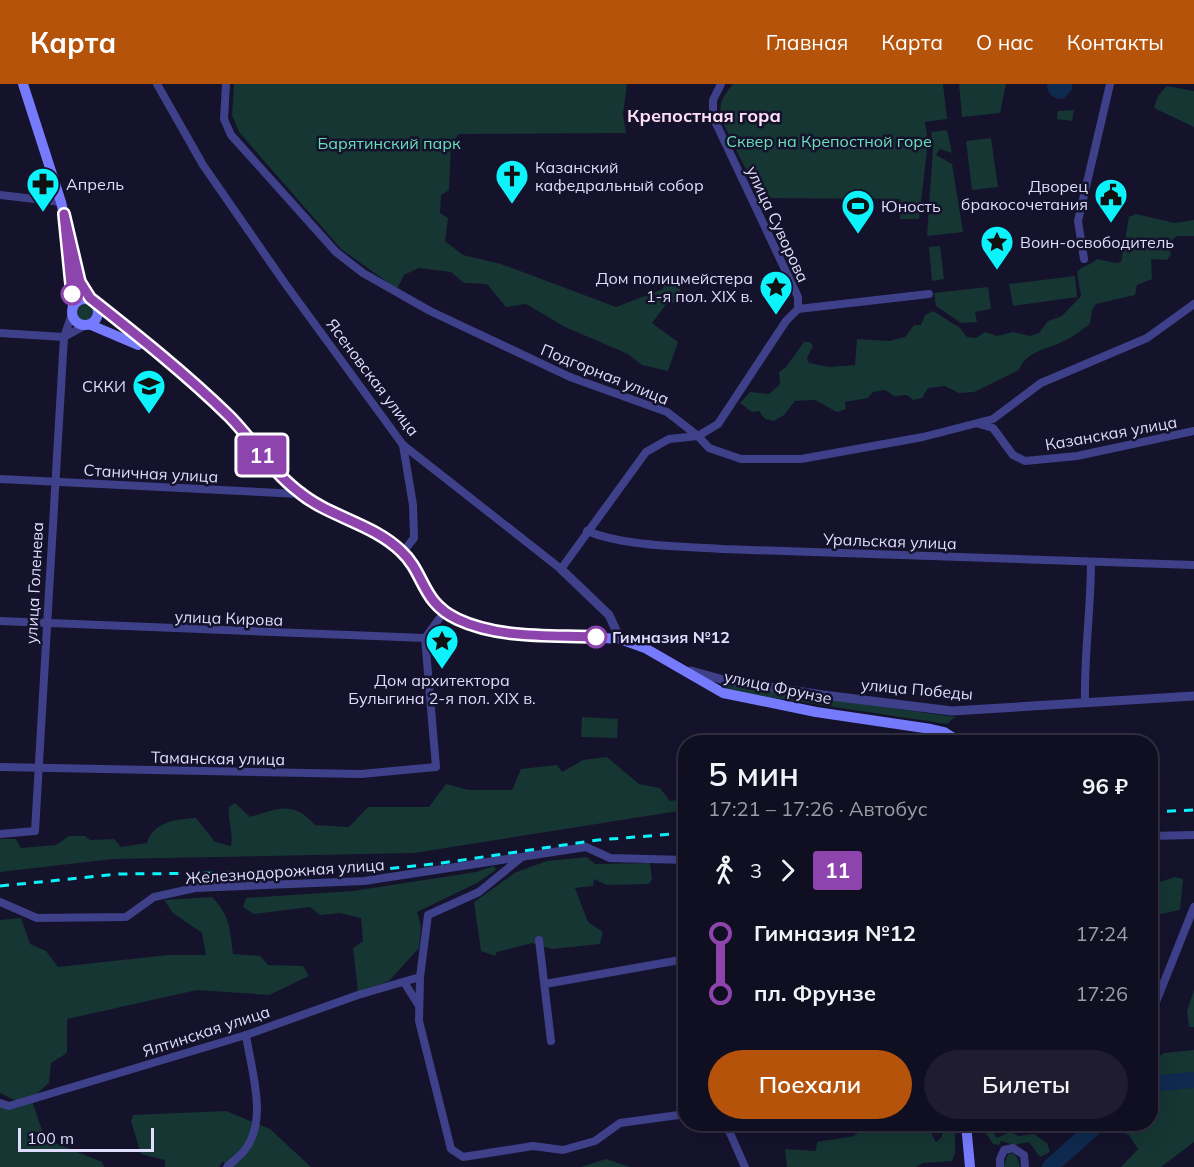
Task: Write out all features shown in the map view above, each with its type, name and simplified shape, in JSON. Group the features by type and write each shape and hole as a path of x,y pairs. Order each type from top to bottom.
{"main road":[{"name":"улица Голенева","path":"23,84 61,202 80,282 92,300"},
{"name":"улица Голенева","path":"64,214 72,310"},
{"path":"82,299 92,300 99,314 87,325 78,324 72,310 82,299"},
{"name":"улица Фрунзе","path":"92,300 231,418 281,477 300,494 375,533 403,552 428,594 444,612 472,625 505,632 620,639 645,648 705,685 730,695 931,729 949,735"},
{"name":"улица Фрунзе","path":"87,325 135,343 164,360"},
{"path":"967,1131 970,1167"}],"street":[{"name":"Ясеновская улица","path":"157,84 203,165 284,282 403,445 561,569 609,615 620,639"},
{"name":"Подгорная улица","path":"226,84 225,119 231,135 336,252 351,264 441,316 570,377 667,412 698,436 709,448 723,455 741,459 801,459 923,437 993,419 1041,383 1147,338 1194,304"},
{"name":"улица Суворова","path":"721,84 713,100 713,117 798,297 798,309"},
{"path":"1084,259 1078,221 1110,84"},
{"path":"0,195 61,202"},
{"path":"561,569 646,452 669,439 698,436 718,424 786,321 798,309 929,294"},
{"name":"улица Голенева","path":"0,834 35,831 64,337 72,310"},
{"path":"0,333 64,337 87,325"},
{"name":"Казанская улица","path":"977,423 993,428 1013,455 1025,461 1077,456 1194,431"},
{"path":"403,445 413,505 414,538 403,552"},
{"name":"Станичная улица","path":"0,479 300,494"},
{"name":"Уральская улица","path":"588,531 600,536 663,545 723,549 1194,565"},
{"path":"1085,701 1084,657 1091,608 1091,562"},
{"path":"425,638 444,612"},
{"name":"улица Кирова","path":"0,621 425,638"},
{"name":"Таманская улица","path":"0,767 361,774 436,767 425,638"},
{"name":"улица Победы","path":"677,667 724,680 952,711 1194,696"},
{"path":"1158,836 1194,834"},
{"name":"Железнодорожная улица","path":"0,902 37,918 126,917 154,897 195,888 364,881 586,847 610,858 678,860"},
{"path":"522,857 479,892 428,915 420,977 419,1021 451,1149 463,1156 533,1146 563,1150 595,1141 620,1123 678,1115"},
{"path":"1158,997 1194,907"},
{"path":"539,940 551,1041"},
{"path":"545,984 678,960"},
{"name":"Ялтинская улица","path":"0,1103 9,1106 246,1035 338,1001 420,977"},
{"path":"404,982 420,1007"},
{"path":"227,1167 245,1150 258,1118 246,1035"},
{"path":"729,1131 745,1167"},
{"path":"1000,1167 1000,1159 1004,1150 1013,1148 1024,1155 1025,1167"}],"green space":[{"name":"Барятинский парк","path":"234,84 627,84 623,114 626,133 459,134 451,144 449,190 441,195 440,213 448,218 445,241 463,255 501,264 616,307 663,289 665,276 672,274 687,303 667,303 652,323 678,342 668,371 642,365 628,354 565,327 526,304 506,307 487,284 464,283 451,272 419,268 404,275 397,289 341,249 239,132 232,115"},
{"name":"Сквер на Крепостной горе","path":"733,84 943,84 947,119 925,122 928,141 919,219 900,219 900,199 760,198 722,121 720,110 722,101"},
{"path":"959,84 1006,84 1000,113 962,117"},
{"path":"1167,86 1194,91 1194,127 1154,108 1158,96"},
{"path":"1074,110 1072,121 1057,119 1058,111"},
{"path":"947,130 952,153 940,149 936,155 952,164 963,232 927,236 933,149 931,132"},
{"path":"991,138 998,187 972,190 966,141"},
{"path":"1136,214 1175,223 1194,220 1194,236 1177,236 1168,243 1171,254 1167,260 1151,259 1152,279 1137,285 1135,295 1096,304 1092,310 1090,324 1069,338 1033,354 1027,358 1019,370 974,392 959,393 945,386 928,388 922,398 913,400 907,395 894,396 885,390 873,392 868,398 845,402 846,409 837,412 815,400 795,401 784,415 774,421 765,419 759,411 752,412 740,403 750,392 769,394 780,384 779,372 786,367 804,342 810,342 813,346 807,358 809,363 829,367 855,365 857,339 889,341 905,337 914,325 921,325 925,315 933,311 960,328 967,337 976,338 985,332 997,336 1013,332 1030,336 1039,333 1048,321 1062,316 1081,296 1077,272 1079,270 1097,259 1121,262 1129,217"},
{"path":"940,246 944,279 932,281 929,247"},
{"path":"1075,276 1077,297 1013,306 1009,284"},
{"path":"988,287 991,309 975,312 977,322 961,323 936,306 934,293"},
{"path":"85,302 92,305 95,312 92,319 85,322 78,319 75,312 78,305"},
{"path":"721,684 955,717 947,724 742,693 721,687"},
{"path":"582,717 618,719 617,738 581,737"},
{"path":"607,757 639,784 660,788 670,801 678,800 678,811 414,853 113,859 0,872 0,839 16,839 21,848 56,845 69,836 85,836 90,840 114,839 121,847 147,843 154,830 166,823 196,818 215,842 231,846 229,807 235,803 250,817 277,809 292,809 307,817 315,825 349,827 368,807 429,807 446,784 469,790 512,790 521,769 557,765 562,772 583,760"},
{"path":"587,857 595,864 650,863 652,879 649,884 607,885 594,879 593,886 575,888 588,922 603,932 600,944 552,949 532,943 497,952 495,956 481,951 474,902 516,872 547,861"},
{"path":"494,866 496,870 477,883 417,912 421,926 419,948 389,981 358,992 353,948 363,941 361,918 340,913 320,915 310,907 254,914 243,907 246,898 353,891 476,872"},
{"path":"1175,877 1183,879 1180,910 1158,915 1158,883"},
{"path":"212,897 228,923 233,954 260,956 268,965 303,966 309,976 269,995 197,990 67,1019 67,1053 51,1063 49,1083 34,1096 16,1101 0,1093 0,920 21,918 30,944 46,951 58,967 168,955 206,955 202,933 173,913 164,900"},
{"path":"1194,990 1194,1027 1189,1027 1187,1011"},
{"path":"1194,1050 1194,1142 1161,1167 1121,1167 1138,1149 1129,1135 1120,1131 1158,1131 1158,1057 1164,1053"},
{"path":"32,1101 45,1139 102,1162 104,1167 0,1167 0,1106"},
{"path":"226,1111 270,1129 311,1167 226,1167 223,1161 219,1167 165,1167 165,1160 141,1154 131,1121 133,1115"},
{"path":"860,1131 931,1131 936,1142 942,1137 942,1131 955,1131 955,1153 952,1161 923,1163 916,1167 787,1167 785,1149 816,1151 817,1142 854,1136"},
{"path":"985,1131 999,1131 993,1132 997,1138 1010,1132 1019,1136 1034,1134 1047,1143 1050,1152 1040,1157 1029,1142 1014,1145 1001,1141 999,1145 993,1144"},
{"path":"1013,1153 1020,1167 1003,1167 1008,1154"},
{"path":"606,1159 630,1167 581,1167"}],"water":[{"path":"1047,84 1072,84 1072,90 1063,99 1056,98 1049,93"}],"waterway":[{"path":"1158,1083 1194,1080"},
{"path":"1050,1167 1090,1131"}],"railway":[{"path":"1158,812 1194,810"},
{"path":"0,886 119,874 357,872 442,863 598,840 678,834"}],"bus line":[{"name":"11","path":"72,294 64,214 80,282 90,298 207,395 231,418 281,477 300,494 382,536 403,552 434,603 444,612 472,625 505,632 596,637"}],"place":[{"name":"Казанский кафедральный собор","path":"512,205"},
{"name":"Апрель","path":"43,213"},
{"name":"Дворец бракосочетания","path":"1111,224"},
{"name":"Юность","path":"858,235"},
{"name":"Воин-освободитель","path":"997,271"},
{"name":"Дом полицмейстера 1-я пол. XIX в.","path":"776,316"},
{"name":"СККИ","path":"149,415"},
{"name":"Гимназия №12","path":"596,637"},
{"name":"Дом архитектора Булыгина 2-я пол. XIX в.","path":"442,670"}],"district":[{"name":"Крепостная гора","path":"704,116"}]}
